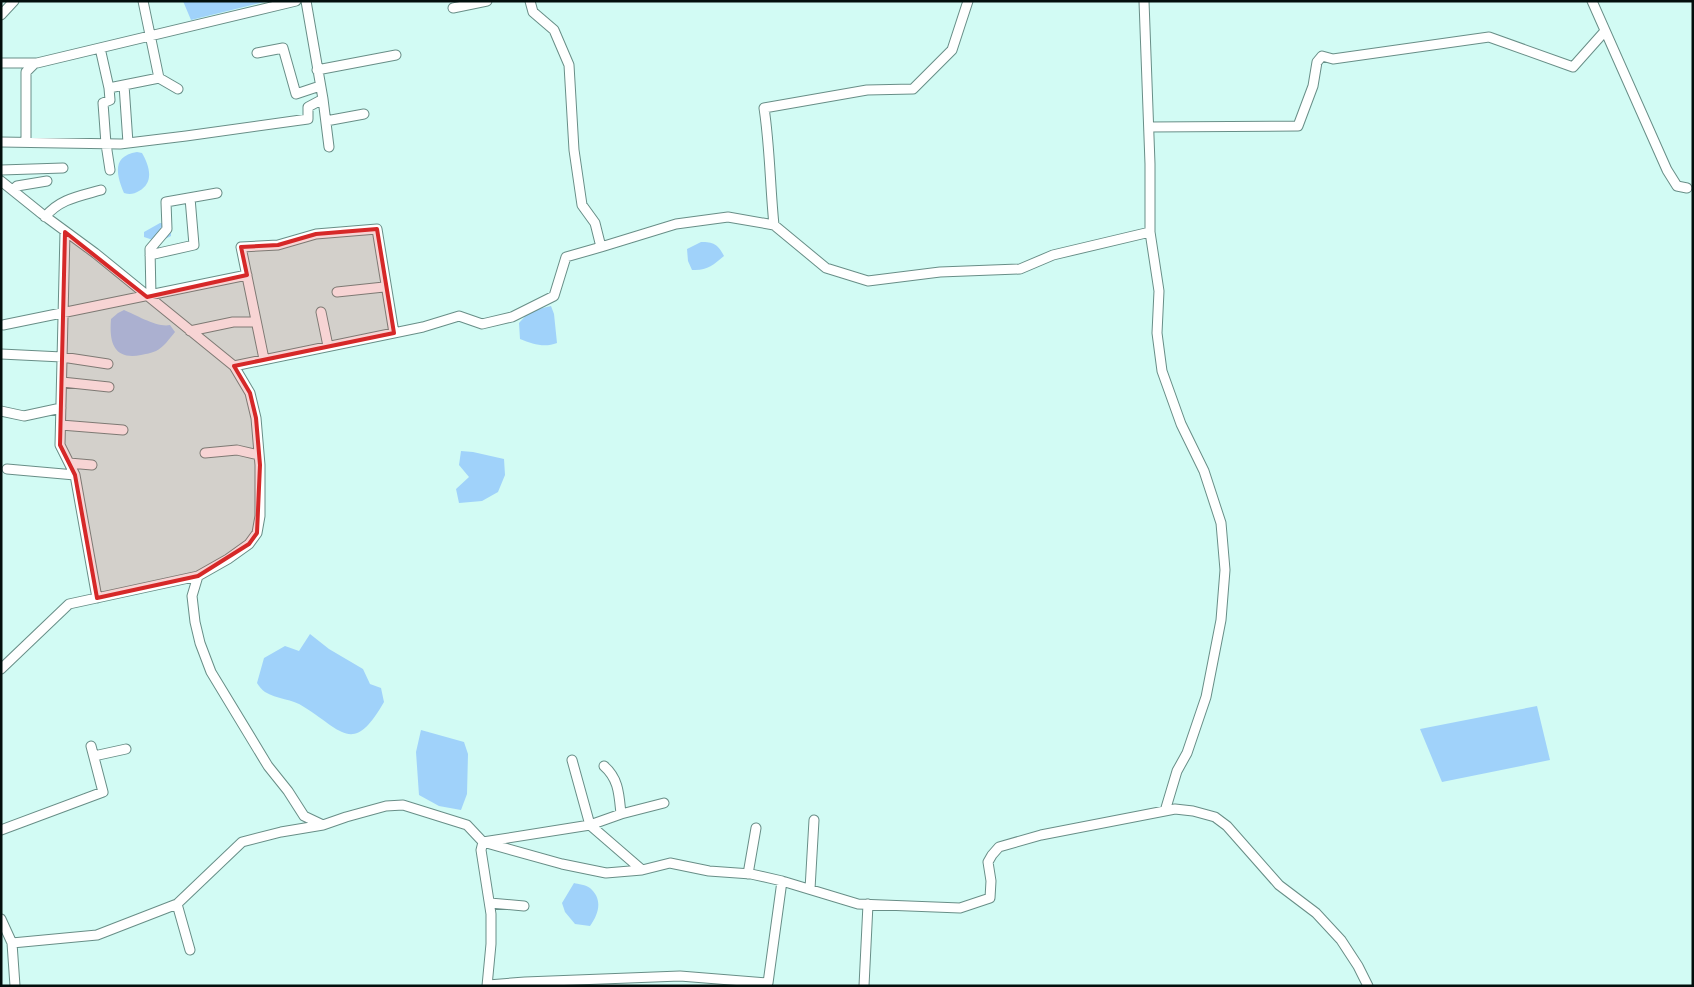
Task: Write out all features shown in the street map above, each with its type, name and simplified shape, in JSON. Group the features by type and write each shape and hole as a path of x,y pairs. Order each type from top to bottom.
{"street":[{"path":"1,15 14,1"},
{"path":"143,1 160,78"},
{"path":"1,63 34,64 296,1"},
{"path":"306,1 323,99 329,147"},
{"path":"453,8 487,1"},
{"path":"530,1 533,12 554,30 569,65 574,150 582,205 595,223 601,247"},
{"path":"774,225 770,189 769,140 764,108 867,90 913,89 952,50 968,1"},
{"path":"1144,1 1150,164 1150,232 1160,291 1157,333 1162,371 1181,424 1204,471 1221,523 1225,570 1221,620 1206,697 1187,753 1177,771 1165,810"},
{"path":"1592,1 1667,170 1677,186 1687,188"},
{"path":"1149,127 1298,126 1313,86 1317,62 1322,56 1333,59 1489,37 1573,67 1605,31"},
{"path":"100,48 110,100 103,103 110,170"},
{"path":"257,53 283,48 296,94 320,86"},
{"path":"317,70 396,55"},
{"path":"26,142 26,72 34,64"},
{"path":"109,88 160,78 178,89"},
{"path":"124,85 128,143"},
{"path":"1,142 128,143 308,119 308,107 323,99"},
{"path":"326,121 364,114"},
{"path":"1,170 63,168"},
{"path":"1,181 65,232 95,253 234,366 250,393 256,418 260,516 257,533 249,544 228,559 198,576 69,604 1,670"},
{"path":"13,190 18,186 48,181"},
{"path":"46,217 51,209 66,200 101,190"},
{"path":"149,296 150,249 167,229 166,202 217,193"},
{"path":"150,255 194,245 190,198"},
{"path":"234,366 424,327 459,316 482,324 512,317 554,296 566,257 676,224 728,217 774,225 826,268 868,281 940,272 1020,269 1053,254 1150,232"},
{"path":"264,359 241,247 278,245 316,234 377,230 394,333"},
{"path":"65,232 60,445 75,475 97,598"},
{"path":"3,325 247,275"},
{"path":"337,292 384,287"},
{"path":"321,312 328,346"},
{"path":"190,331 233,322 256,322"},
{"path":"1,354 62,358 108,364"},
{"path":"62,382 110,387"},
{"path":"1,411 24,416 61,408"},
{"path":"61,425 123,430"},
{"path":"205,453 237,450 259,455"},
{"path":"69,463 92,464"},
{"path":"7,469 75,475"},
{"path":"198,576 192,596 195,622 200,643 211,672 268,766 288,791 304,816 323,826"},
{"path":"1,830 103,792 91,746"},
{"path":"94,756 126,749"},
{"path":"572,760 590,825 642,870"},
{"path":"604,766 612,773 616,784 621,814"},
{"path":"483,842 590,825 621,814 664,803"},
{"path":"12,943 97,935 177,904 242,842 281,832 323,826 346,817 386,806 403,805 467,825 483,842 587,870 606,873 642,870 670,864 709,872 748,874 782,881 858,904 960,908 990,898 991,881 988,862 1000,847 1040,835 1175,809 1193,811 1215,817 1227,826 1280,885 1316,914 1342,940 1368,986"},
{"path":"810,889 814,820"},
{"path":"748,874 756,828"},
{"path":"483,842 481,850 490,903 491,944 488,986 620,977 680,976 721,983 768,984 782,881"},
{"path":"490,903 524,906"},
{"path":"177,904 190,950"},
{"path":"864,986 868,904"},
{"path":"1,919 12,943 15,986"}],"highlighted area":[{"path":"377,229 394,333 234,366 250,393 256,418 260,465 257,533 249,544 198,576 97,598 75,475 60,445 65,232 147,297 247,275 241,247 278,245 316,234"}],"water":[{"path":"183,1 268,1 191,20"},
{"path":"137,152 142,153 145,158 149,178 144,187 139,191 132,194 124,193 119,179 118,167 123,157"},
{"path":"160,223 166,223 167,229 171,231 171,236 159,242 144,237 144,232"},
{"path":"701,242 715,244 724,256 713,265 692,270 688,261 687,249"},
{"path":"551,306 554,314 557,343 543,345 520,339 519,323 530,311"},
{"path":"124,310 159,325 170,325 175,332 159,350 141,355 125,355 115,348 111,335 111,319"},
{"path":"461,451 504,459 505,475 498,492 482,501 459,503 456,489 469,477 459,465"},
{"path":"310,634 329,649 363,669 370,684 381,688 384,702 364,729 355,734 347,734 338,730 300,704 265,692 257,683 264,658 285,646 299,651"},
{"path":"1537,706 1550,760 1442,782 1420,729"},
{"path":"421,730 464,742 468,754 467,794 461,810 439,806 419,795 416,752"},
{"path":"574,883 588,887 597,897 596,917 590,926 575,924 565,912 562,903"}]}
